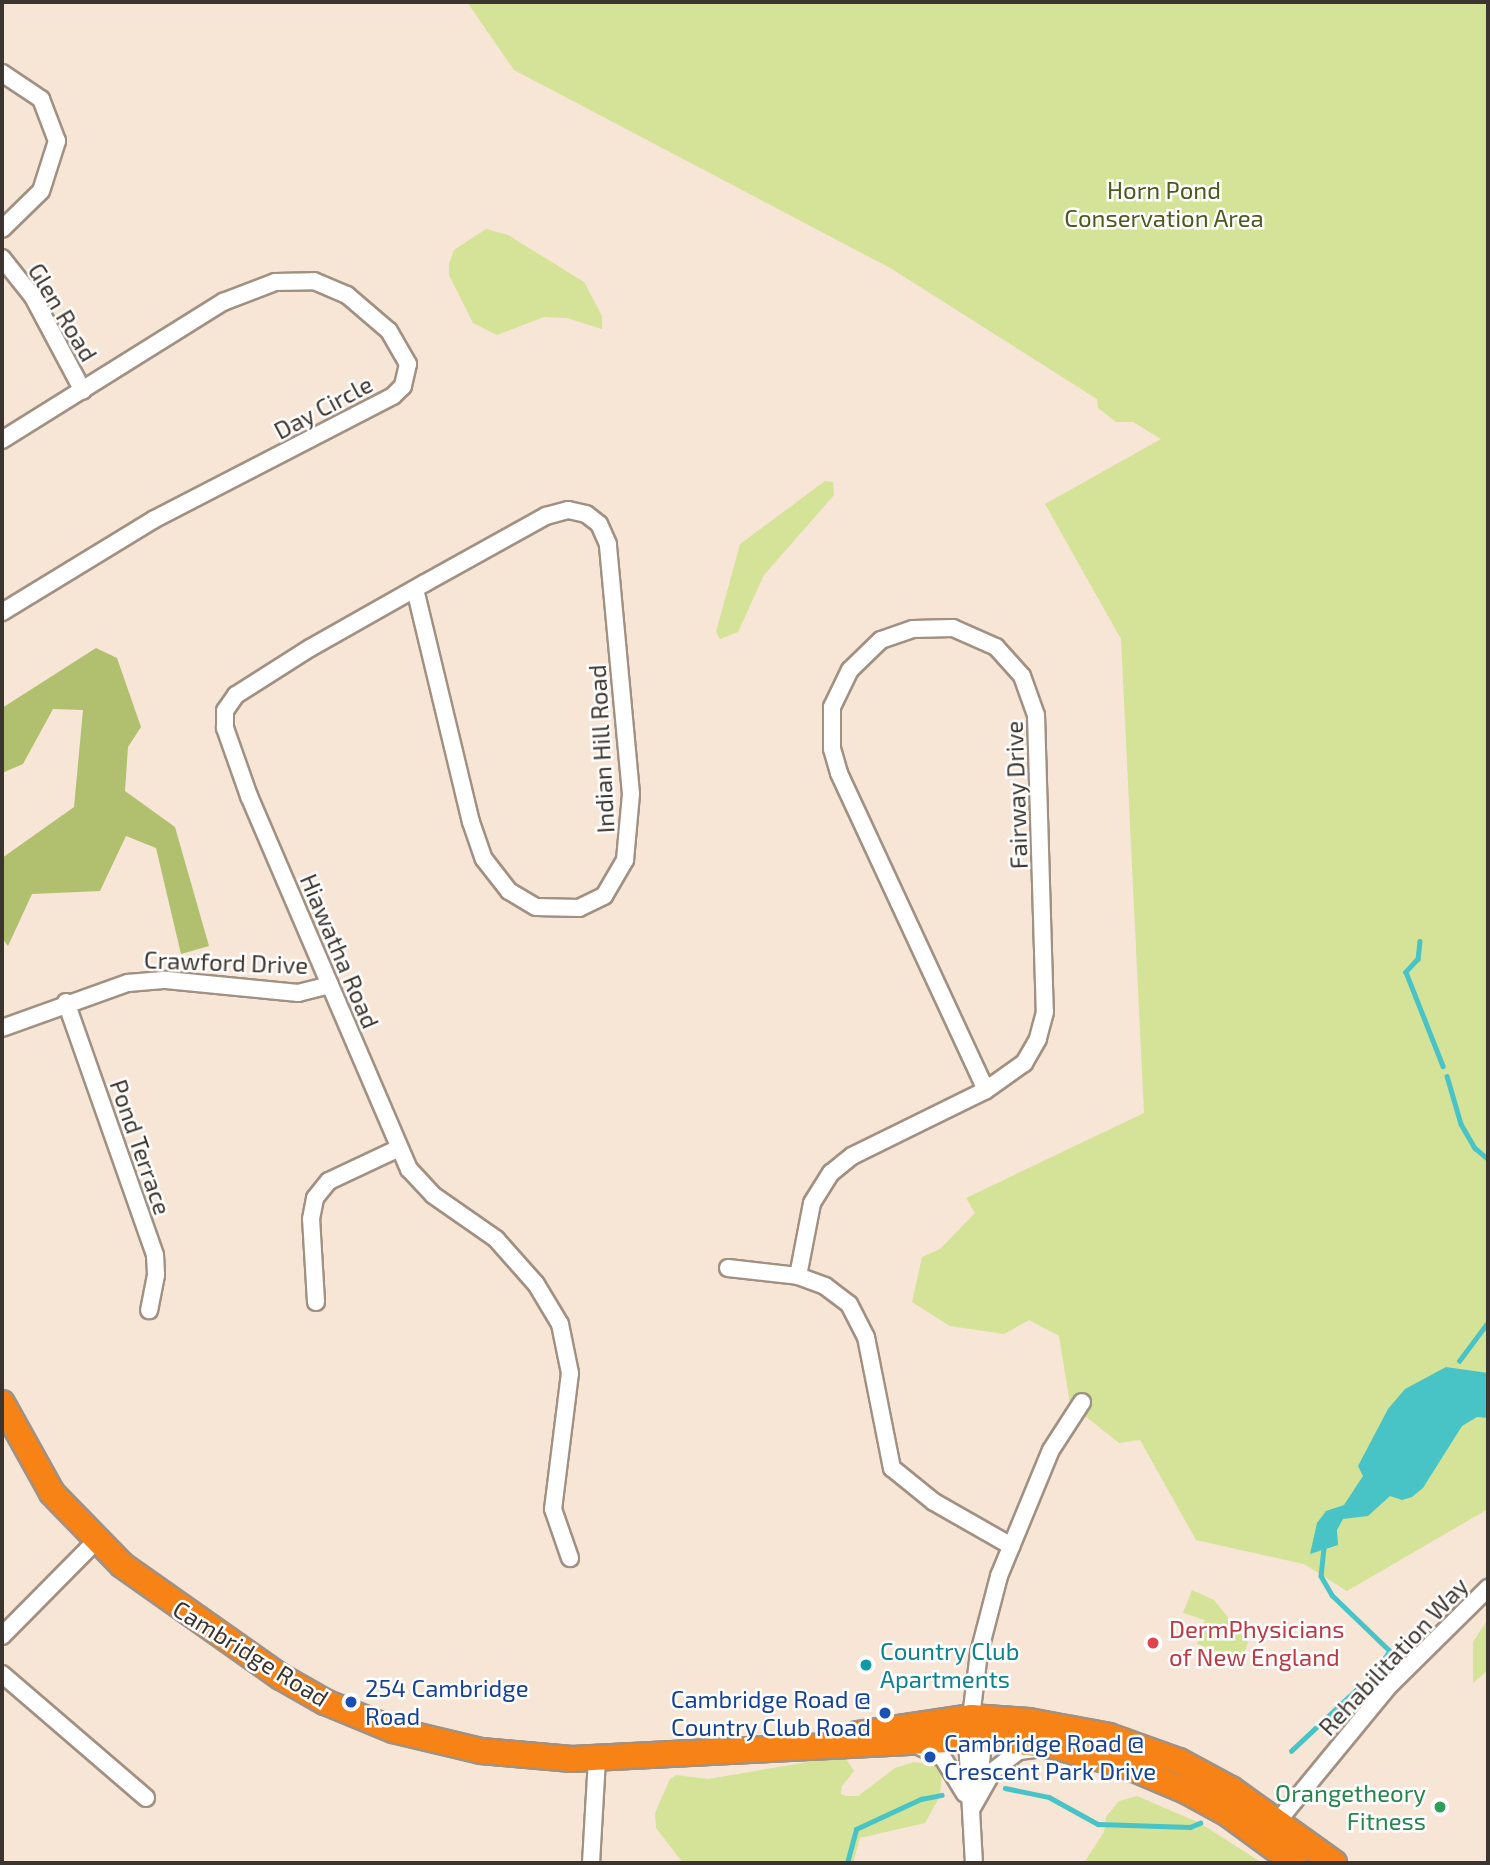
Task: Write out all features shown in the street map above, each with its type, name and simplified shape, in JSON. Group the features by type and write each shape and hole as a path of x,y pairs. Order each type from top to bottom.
{"highway":[{"name":"Cambridge Road","path":"2,1403 42,1478 95,1542 231,1646 344,1710 409,1735 464,1748 527,1757 597,1759 908,1742 1029,1720 1130,1742 1212,1778 1278,1821 1334,1863"},
{"name":"Cambridge Road","path":"799,1749 891,1727 974,1731 1072,1750 1127,1766 1208,1802 1295,1863"}],"street":[{"path":"2,73 41,99 57,141 41,191 2,229"},
{"name":"Glen Road","path":"2,258 33,297 83,391"},
{"name":"Day Circle","path":"2,440 223,302 251,289 287,281 314,281 347,295 389,331 408,364 403,386 393,396 144,525 2,612"},
{"name":"Hiawatha Road","path":"570,1558 553,1509 570,1373 560,1324 543,1294 506,1250 423,1187 399,1148 231,752 224,714 230,701 249,685 547,516 568,510 586,514"},
{"name":"Indian Hill Road","path":"415,589 471,822 484,859 509,891 528,905 557,910 593,904 610,891 620,872 629,844 631,809 608,544 599,524 586,514"},
{"name":"Fairway Drive","path":"798,1276 812,1203 831,1173 852,1156 986,1090 1024,1063 1038,1039 1045,1012 1036,715 1022,676 996,647 953,628 914,629 881,640 850,670 832,707 832,749 839,773 986,1090"},
{"name":"Crawford Drive","path":"2,1028 109,987 147,981 298,993 330,985"},
{"name":"Pond Terrace","path":"66,1002 155,1255 155,1282 149,1310"},
{"path":"316,1302 311,1219 315,1198 329,1181 399,1148"},
{"path":"728,1268 798,1276 838,1294 861,1322 894,1471 934,1502 1011,1546"},
{"path":"974,1863 971,1808 974,1731 985,1628 1011,1546 1051,1450 1082,1402"},
{"path":"2,1636 95,1542"},
{"name":"Rehabilitation Way","path":"1278,1821 1388,1687 1488,1588"},
{"path":"2,1674 146,1798"},
{"path":"974,1731 979,1791"},
{"path":"908,1742 943,1758 971,1808"},
{"path":"971,1808 993,1771 1019,1751 1072,1750"},
{"path":"591,1863 597,1759"}],"green space":[{"name":"Horn Pond Conservation Area","path":"467,2 1488,2 1488,1509 1347,1591 1304,1564 1196,1540 1140,1440 1119,1443 1070,1404 1059,1336 1029,1320 1004,1334 950,1326 912,1302 922,1257 940,1249 975,1213 966,1198 1144,1113 1121,639 1045,504 1161,439 1133,422 1116,422 1098,408 1097,399 892,269 514,70"},
{"path":"486,229 508,235 584,282 602,316 602,329 567,318 544,317 497,335 473,323 449,275 449,264 454,250"},
{"path":"825,481 833,482 834,495 764,575 738,632 720,639 716,632 740,544"},
{"path":"96,648 117,658 141,727 128,747 125,791 175,827 209,946 181,954 156,848 126,836 100,891 32,894 8,946 2,938 2,858 74,807 83,710 53,709 23,764 2,773 2,708"},
{"path":"1192,1590 1214,1600 1248,1642 1242,1660 1197,1644 1205,1620 1183,1613"},
{"path":"1488,1619 1488,1670 1473,1683 1473,1642"},
{"path":"844,1756 854,1771 842,1786 841,1794 846,1796 858,1796 895,1768 914,1762 935,1765 942,1772 940,1796 925,1823 860,1838 853,1863 683,1863 656,1828 655,1813 670,1779 676,1775 708,1779"},
{"path":"1137,1796 1200,1823 1262,1863 1084,1863 1104,1832 1106,1817 1119,1801"}],"water":[{"path":"1446,1367 1488,1373 1488,1418 1477,1417 1462,1426 1423,1488 1412,1497 1402,1500 1390,1496 1368,1516 1343,1519 1337,1530 1338,1545 1310,1554 1317,1523 1326,1511 1344,1505 1363,1476 1358,1466 1388,1409 1405,1389"}],"waterway":[{"path":"1420,941 1418,959 1406,972 1443,1066"},
{"path":"1447,1076 1461,1124 1475,1148 1488,1159"},
{"path":"1459,1361 1488,1322"},
{"path":"1324,1548 1321,1576 1332,1595 1390,1651 1378,1669"},
{"path":"1291,1751 1358,1688"},
{"path":"1005,1788 1049,1797 1098,1824 1190,1827 1200,1823"},
{"path":"847,1863 856,1829 921,1799 942,1795"}],"place":[{"name":"DermPhysicians of New England","path":"1153,1643"},
{"name":"Country Club Apartments","path":"866,1665"},
{"name":"254 Cambridge Road","path":"351,1702"},
{"name":"Cambridge Road @ Country Club Road","path":"885,1713"},
{"name":"Cambridge Road @ Crescent Park Drive","path":"930,1757"},
{"name":"Orangetheory Fitness","path":"1440,1807"}]}
